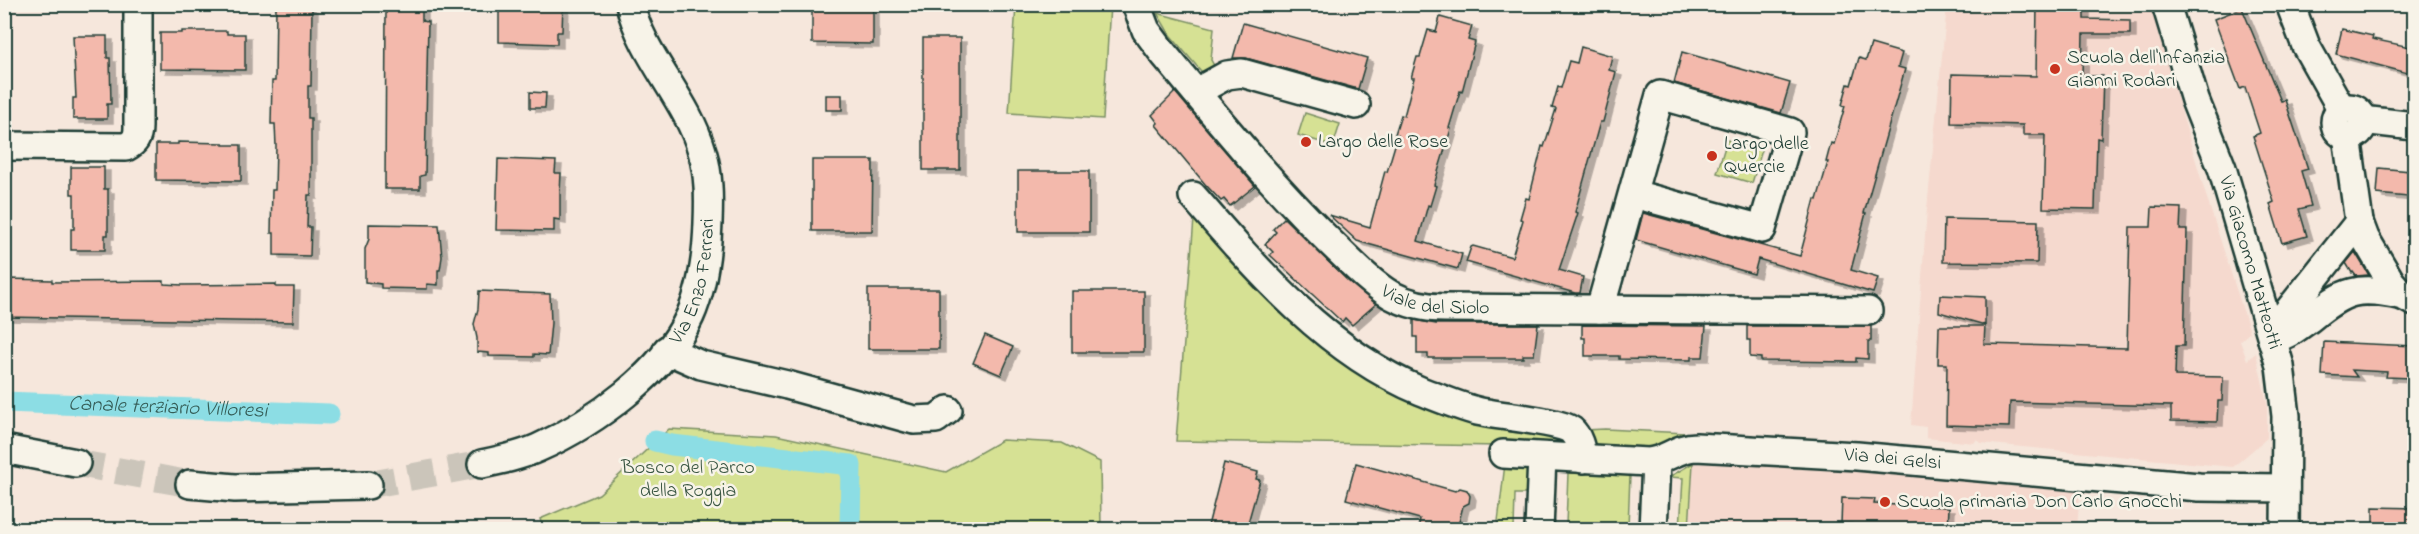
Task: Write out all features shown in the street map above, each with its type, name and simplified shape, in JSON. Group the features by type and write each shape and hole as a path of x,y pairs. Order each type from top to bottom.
{"street":[{"path":"4,146 126,147 134,143 138,136 138,4"},
{"name":"Via Enzo Ferrari","path":"482,464 536,448 567,434 620,397 645,376 667,350 690,315 703,277 708,237 707,170 695,129 640,33 630,4"},
{"name":"Viale del Siolo","path":"1136,4 1146,30 1196,92 1311,223 1347,259 1392,295 1424,308 1868,311"},
{"name":"Via Giacomo Matteotti","path":"2166,4 2195,100 2225,178 2272,339 2285,394 2285,530"},
{"path":"2290,4 2306,46 2350,122 2359,222 2365,238 2391,282 2409,299"},
{"path":"1196,92 1227,75 1242,73 1356,105"},
{"path":"1600,309 1660,95 1790,132 1762,230 1634,194"},
{"path":"2350,122 2415,126"},
{"path":"1193,196 1273,285 1308,318 1372,365 1418,390 1475,410 1562,426 1575,434 1583,459"},
{"path":"2272,339 2282,319 2359,222"},
{"path":"2272,339 2287,336 2330,302 2350,292 2378,291 2409,299"},
{"path":"667,350 687,361 701,365 787,385 914,420 936,419 948,410"},
{"name":"Via dei Gelsi","path":"1503,454 1656,462 1683,448 1696,447 1857,456 2199,487 2285,488"},
{"path":"4,449 76,463"},
{"path":"1539,530 1542,457"},
{"path":"1653,530 1656,462"},
{"path":"190,484 235,488 368,485"}],"shaded area":[{"path":"1947,5 2150,5 2205,192 2250,332 2240,341 2247,360 2256,353 2267,403 2267,438 2233,467 1981,443 1977,439 1974,443 1926,438 1926,427 1911,425 1927,209"},
{"name":"Scuola primaria Don Carlo Gnocchi","path":"1693,463 1808,467 2080,491 2077,529 1689,530"}],"green space":[{"path":"1016,5 1110,5 1103,119 1009,113"},
{"path":"1157,13 1214,28 1211,60 1217,71 1207,78 1170,35"},
{"path":"1305,113 1340,124 1333,146 1298,135"},
{"path":"1727,140 1762,150 1752,183 1717,173"},
{"path":"1194,219 1265,295 1361,374 1438,412 1511,432 1563,438 1559,447 1176,441"},
{"name":"Bosco del Parco della Roggia","path":"669,429 776,435 946,472 1002,440 1062,443 1100,462 1101,529 543,529 540,519 599,494"},
{"path":"1585,430 1767,437 1769,439 1650,452 1592,450"},
{"path":"1693,463 1689,529 1680,529 1683,478 1669,477"},
{"path":"1505,464 1531,471 1534,494 1515,494 1514,529 1497,530"},
{"path":"1568,473 1630,475 1628,527 1566,525"},
{"path":"2139,522 2255,526 2255,529 2139,529"}],"building":[{"path":"276,4 309,4 309,8 312,8 311,86 308,86 308,118 311,118 311,195 308,195 307,227 311,227 310,256 274,255 274,233 271,233 276,146 275,124 271,124 272,81 275,81"},
{"path":"512,4 563,4 562,32 557,32 557,44 499,42 499,11 512,11"},
{"path":"812,4 873,4 873,44 812,43"},
{"path":"2037,4 2084,4 2084,19 2130,20 2130,34 2083,34 2082,76 2103,76 2101,139 2097,138 2095,209 2043,208 2045,135 2023,135 2023,125 1951,123 1952,74 2036,76"},
{"path":"386,6 422,7 422,21 428,22 425,175 420,176 420,189 385,189"},
{"path":"2242,8 2281,101 2285,100 2308,169 2301,171 2311,206 2299,209 2307,236 2282,243 2270,204 2274,202 2253,136 2260,133 2245,87 2240,89 2214,19"},
{"path":"1440,17 1472,26 1468,40 1475,42 1462,92 1460,91 1449,128 1451,129 1434,185 1436,186 1418,241 1462,254 1458,269 1357,241 1329,215 1370,227 1385,171 1387,172 1398,135 1395,134 1401,115 1404,116 1417,57 1420,57 1428,30 1436,32"},
{"path":"1243,23 1367,58 1358,89 1246,58 1233,58"},
{"path":"2342,29 2373,36 2372,39 2415,48 2415,75 2336,54"},
{"path":"182,31 227,31 227,34 245,34 245,70 160,69 160,33 182,33"},
{"path":"73,36 107,36 111,104 107,104 107,119 73,119 73,98 76,98"},
{"path":"923,38 960,38 960,170 923,170"},
{"path":"1871,44 1902,53 1898,67 1905,69 1864,213 1866,213 1851,270 1878,278 1873,293 1758,259 1754,274 1636,240 1643,213 1800,256 1815,199 1817,200 1828,162 1826,162 1831,143 1834,144 1845,106 1842,105 1848,84 1851,85 1859,58 1866,60"},
{"path":"1581,47 1612,56 1609,70 1616,72 1575,212 1578,213 1559,270 1583,277 1580,293 1575,293 1466,262 1473,246 1512,257 1523,220 1520,219 1526,198 1529,199 1542,146 1544,147 1556,109 1552,108 1558,87 1561,88 1569,61 1577,63"},
{"path":"1682,52 1790,83 1781,113 1674,83"},
{"path":"530,92 546,93 545,108 530,108"},
{"path":"1175,92 1255,186 1230,206 1224,199 1221,201 1205,184 1156,125 1158,123 1152,115"},
{"path":"826,95 842,95 842,110 826,110"},
{"path":"178,142 241,145 241,181 156,180 156,144 178,144"},
{"path":"498,159 556,161 555,173 561,173 560,220 554,219 554,231 496,230"},
{"path":"812,160 873,160 872,231 812,231"},
{"path":"71,167 104,167 104,189 108,189 108,235 105,235 105,250 71,250 71,229 74,229 74,194 71,194"},
{"path":"2379,168 2410,171 2408,197 2377,194"},
{"path":"1018,171 1089,171 1089,232 1018,232"},
{"path":"2152,207 2181,208 2180,230 2187,230 2184,346 2176,346 2175,376 2223,377 2222,401 2218,401 2217,422 2171,421 2171,406 2010,402 2009,427 1946,425 1947,364 1938,364 1939,326 1985,326 1984,344 2127,348 2130,227 2151,227"},
{"path":"1284,218 1348,281 1376,304 1352,325 1345,318 1342,322 1270,255 1273,252 1265,244 1276,232 1273,229"},
{"path":"1944,219 2038,221 2037,263 1943,262"},
{"path":"369,224 439,225 442,257 440,270 438,270 438,285 427,284 427,289 381,288 381,284 365,282 365,249 369,239"},
{"path":"2355,252 2369,275 2356,276 2352,273 2346,263"},
{"path":"6,279 52,280 52,282 164,281 164,284 182,285 276,284 276,287 294,287 293,322 4,317 4,282"},
{"path":"868,289 939,289 939,349 868,349"},
{"path":"479,291 550,294 551,323 548,355 489,356 489,353 477,352 474,324"},
{"path":"1072,291 1144,291 1144,352 1072,352"},
{"path":"1940,295 1985,297 1985,325 1939,312"},
{"path":"1414,320 1436,324 1538,324 1534,355 1523,355 1523,358 1428,358 1428,354 1417,354"},
{"path":"1582,325 1706,326 1703,357 1691,357 1691,360 1585,356"},
{"path":"1747,326 1871,326 1868,359 1856,358 1856,362 1761,361 1761,358 1750,357"},
{"path":"985,335 1013,347 1001,375 973,363"},
{"path":"2324,342 2415,346 2414,372 2411,373 2411,378 2386,377 2387,372 2352,370 2357,377 2322,375"},
{"path":"1224,463 1258,472 1256,479 1260,480 1246,530 1207,530"},
{"path":"1356,463 1455,491 1460,488 1467,490 1470,496 1469,503 1463,506 1457,530 1418,530 1420,519 1346,499"},
{"path":"1842,498 1875,499 1874,504 1949,507 1948,530 1852,530 1852,524 1841,524"},
{"path":"2373,507 2415,508 2415,530 2373,530"}],"waterway":[{"name":"Canale terziario Villoresi","path":"4,402 329,414"},
{"name":"Canale terziario Villoresi","path":"655,441 672,445 851,465 850,530"}],"tunnel":[{"path":"76,463 190,484"},
{"path":"368,485 482,464"}],"place":[{"name":"Scuola dell'Infanzia Gianni Rodari","path":"2055,69"},
{"name":"Largo delle Rose","path":"1306,142"},
{"name":"Largo delle Quercie","path":"1712,156"},
{"name":"Scuola primaria Don Carlo Gnocchi","path":"1885,502"}]}
